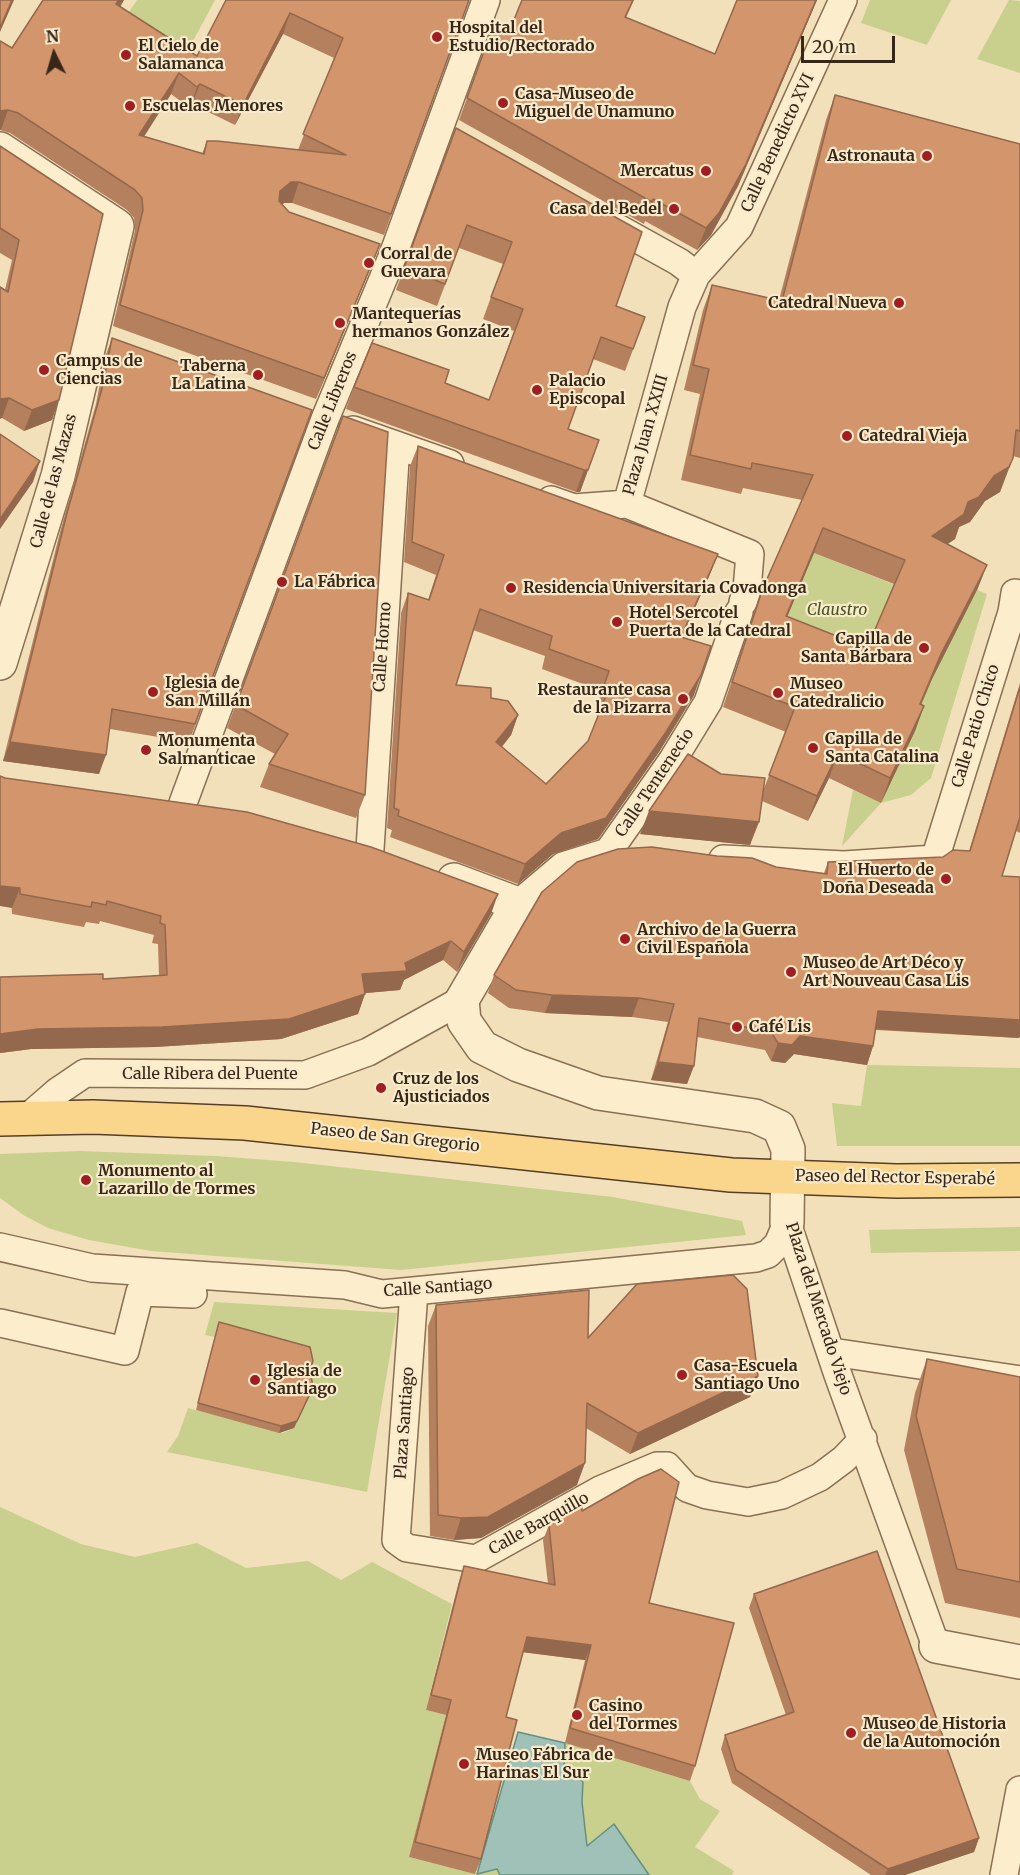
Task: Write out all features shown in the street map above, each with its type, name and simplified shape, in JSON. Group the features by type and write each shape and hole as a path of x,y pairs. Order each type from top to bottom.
{"main road":[{"name":"Paseo de San Gregorio","path":"13,1118 244,1123 731,1175 788,1177"},
{"name":"Paseo del Rector Esperabé","path":"788,1177 896,1181 1020,1180"}],"street":[{"name":"Calle Libreros","path":"183,803 314,415 382,251 451,134 486,0"},
{"name":"Calle Benedicto XVI","path":"696,275 739,227 843,0"},
{"name":"Calle de las Mazas","path":"0,149 117,226 106,340 58,476 0,663"},
{"path":"586,210 679,262 696,275"},
{"name":"Plaza Juan XXIII","path":"696,275 682,307 627,504 750,554"},
{"path":"314,415 474,473"},
{"name":"Calle Horno","path":"370,849 396,445"},
{"path":"29,457 58,476"},
{"path":"530,492 574,508 627,504"},
{"name":"Calle Tentenecio","path":"462,1000 518,904 562,867 608,852 672,761 708,702 747,590 750,554"},
{"name":"Calle Patio Chico","path":"701,857 844,864 935,859 1017,595"},
{"path":"336,839 370,849 518,904"},
{"path":"608,852 636,850"},
{"name":"Calle Ribera del Puente","path":"13,1118 86,1073 305,1075 368,1052 462,1000"},
{"name":"Paseo del Rector Esperabé","path":"462,1000 464,1021 482,1047 518,1065 597,1093 755,1116 779,1127 788,1149 788,1177"},
{"name":"Plaza del Mercado Viejo","path":"788,1177 787,1223 936,1646"},
{"name":"Calle Santiago","path":"0,1247 92,1268 345,1285 382,1294 756,1258 768,1254 777,1244 787,1223"},
{"path":"0,1323 124,1351 140,1292 346,1301 382,1294"},
{"name":"Plaza Santiago","path":"407,1548 396,1540 414,1292"},
{"path":"832,1352 1020,1380"},
{"name":"Calle Barquillo","path":"407,1548 476,1559 600,1490 650,1468 667,1466 687,1488 707,1496 748,1502 782,1495 820,1477 844,1459 863,1438"},
{"path":"936,1646 1020,1662"},
{"path":"1004,1875 1020,1790"}],"green space":[{"path":"137,0 215,0 185,56 125,18"},
{"path":"870,0 951,0 927,45 861,23"},
{"path":"1009,0 1020,1 1020,73 977,59"},
{"name":"Claustro","path":"814,553 895,585 858,673 777,641"},
{"path":"977,590 987,594 931,778 911,795 881,803 842,846 853,790 881,802 914,732 911,729 932,679"},
{"path":"867,1065 1020,1068 1020,1146 837,1146 832,1103 861,1106"},
{"path":"80,1151 216,1156 294,1162 613,1197 742,1221 746,1235 401,1270 151,1251 89,1240 48,1228 25,1216 0,1198 0,1154"},
{"path":"1020,1227 1020,1251 871,1253 869,1230"},
{"path":"214,1302 397,1313 367,1492 167,1452 178,1436 188,1408 283,1433 294,1428 311,1394 308,1383 215,1337 205,1335"},
{"path":"0,1507 81,1544 135,1557 197,1543 246,1568 308,1561 341,1580 372,1562 452,1604 426,1710 446,1715 409,1857 477,1874 497,1869 500,1875 0,1875"},
{"path":"565,1743 690,1781 700,1799 720,1811 695,1847 734,1871 732,1875 649,1875 613,1825 587,1846 582,1802 583,1782 564,1768"}],"water":[{"path":"518,1732 565,1743 564,1768 583,1782 582,1802 587,1846 614,1824 649,1875 500,1875 497,1869 477,1874"}],"building":[{"path":"0,0 12,0 0,28"},
{"path":"43,0 119,0 116,4 197,56 226,0 469,0 391,214 299,182 291,182 280,191 279,201 289,212 380,244 324,378 120,305 143,210 142,198 135,190 18,113 8,110 0,111 0,41 12,48","holes":["290,13 343,38 303,134 346,155 217,141 207,141 204,154 139,135 179,73 197,87 200,84 243,105"]},
{"path":"522,0 633,0 625,17 715,54 737,0 816,0 746,164 719,213 706,228 653,199 652,202 467,98 495,21 511,27"},
{"path":"835,95 1020,144 1020,431 1016,430 1013,458 1009,467 994,476 979,497 968,502 964,514 932,536 987,565 941,654 920,704 924,706 890,778 838,753 817,796 769,775 795,707 732,682 763,588 813,475 752,463 751,469 690,455 709,369 693,365 712,285 782,301","holes":["823,528 905,560 867,648 786,616"]},
{"path":"456,128 642,232 616,306 645,317 633,349 601,337 568,429 599,440 588,470 354,387 372,343 449,370 445,383 489,400 523,309 491,297 512,242 467,225 445,284 404,268"},
{"path":"0,146 103,214 59,400 32,410 9,398 0,399 0,287 8,292 19,240 0,228"},
{"path":"112,338 312,410 195,724 112,709 106,755 10,742 67,513 103,385"},
{"path":"343,416 388,432 365,795 269,764 288,734 236,705"},
{"path":"0,434 40,461 0,519"},
{"path":"418,446 718,554 681,637 711,646 701,675 666,732 606,818 561,833 525,864 398,816 399,810 394,808 408,593 429,600 444,555 412,542","holes":["480,609 552,636 549,649 609,671 601,694 606,696 588,741 546,784 496,742 518,715 508,701 491,698 491,688 456,685"]},
{"path":"1020,687 1020,817 1002,876 1020,877 1020,1020 878,1011 873,1046 800,1036 792,1045 778,1043 771,1032 699,1018 694,1066 658,1062 674,1004 639,998 552,995 516,990 494,975 542,892 577,862 618,849 652,847 717,856 752,858 776,867 827,874 828,862 943,857 953,850 970,851"},
{"path":"688,754 721,774 765,778 759,822 649,811"},
{"path":"0,776 247,812 371,847 498,894 464,952 451,941 405,963 407,971 362,974 365,994 289,1019 162,1027 38,1029 0,1034 0,977 103,974 103,979 167,975 165,925 160,923 161,916 107,901 106,905 92,902 91,907 20,894 20,888 0,886"},
{"path":"733,1275 747,1289 758,1376 638,1433 587,1403 585,1463 488,1517 461,1518 438,1515 436,1305 589,1290 588,1338 637,1284"},
{"name":"Iglesia de Santiago","path":"219,1322 310,1347 313,1361 310,1369 313,1387 297,1421 281,1426 198,1403"},
{"path":"927,1359 1020,1377 1020,1582 957,1569 916,1416"},
{"path":"661,1469 679,1482 649,1603 734,1623 695,1766 570,1728 591,1645 527,1637 506,1717 517,1720 481,1859 415,1842 451,1700 431,1695 464,1566 555,1585 549,1525 582,1506 582,1511 638,1479"},
{"name":"Museo de Historia de la Automoción","path":"877,1551 979,1838 888,1869 736,1770 725,1735 794,1712 754,1594"}],"place":[{"name":"Hospital del Estudio/Rectorado","path":"437,37"},
{"name":"El Cielo de Salamanca","path":"126,55"},
{"name":"Casa-Museo de Miguel de Unamuno","path":"503,103"},
{"name":"Escuelas Menores","path":"130,106"},
{"name":"Astronauta","path":"927,156"},
{"name":"Mercatus","path":"706,171"},
{"name":"Casa del Bedel","path":"674,209"},
{"name":"Corral de Guevara","path":"369,263"},
{"name":"Catedral Nueva","path":"899,303"},
{"name":"Mantequerías hermanos González","path":"340,323"},
{"name":"Campus de Ciencias","path":"44,370"},
{"name":"Taberna La Latina","path":"258,375"},
{"name":"Palacio Episcopal","path":"537,390"},
{"name":"Catedral Vieja","path":"847,436"},
{"name":"La Fábrica","path":"282,582"},
{"name":"Residencia Universitaria Covadonga","path":"511,588"},
{"name":"Hotel Sercotel Puerta de la Catedral","path":"617,622"},
{"name":"Capilla de Santa Bárbara","path":"924,648"},
{"name":"Iglesia de San Millán","path":"153,692"},
{"name":"Museo Catedralicio","path":"778,693"},
{"name":"Restaurante casa de la Pizarra","path":"683,699"},
{"name":"Capilla de Santa Catalina","path":"813,748"},
{"name":"Monumenta Salmanticae","path":"146,750"},
{"name":"El Huerto de Doña Deseada","path":"946,879"},
{"name":"Archivo de la Guerra Civil Española","path":"625,939"},
{"name":"Museo de Art Déco y Art Nouveau Casa Lis","path":"791,972"},
{"name":"Café Lis","path":"737,1027"},
{"name":"Cruz de los Ajusticiados","path":"381,1088"},
{"name":"Monumento al Lazarillo de Tormes","path":"86,1180"},
{"name":"Casa-Escuela Santiago Uno","path":"682,1375"},
{"name":"Iglesia de Santiago","path":"255,1380"},
{"name":"Casino del Tormes","path":"577,1715"},
{"name":"Museo de Historia de la Automoción","path":"851,1733"},
{"name":"Museo Fábrica de Harinas El Sur","path":"464,1764"}]}
